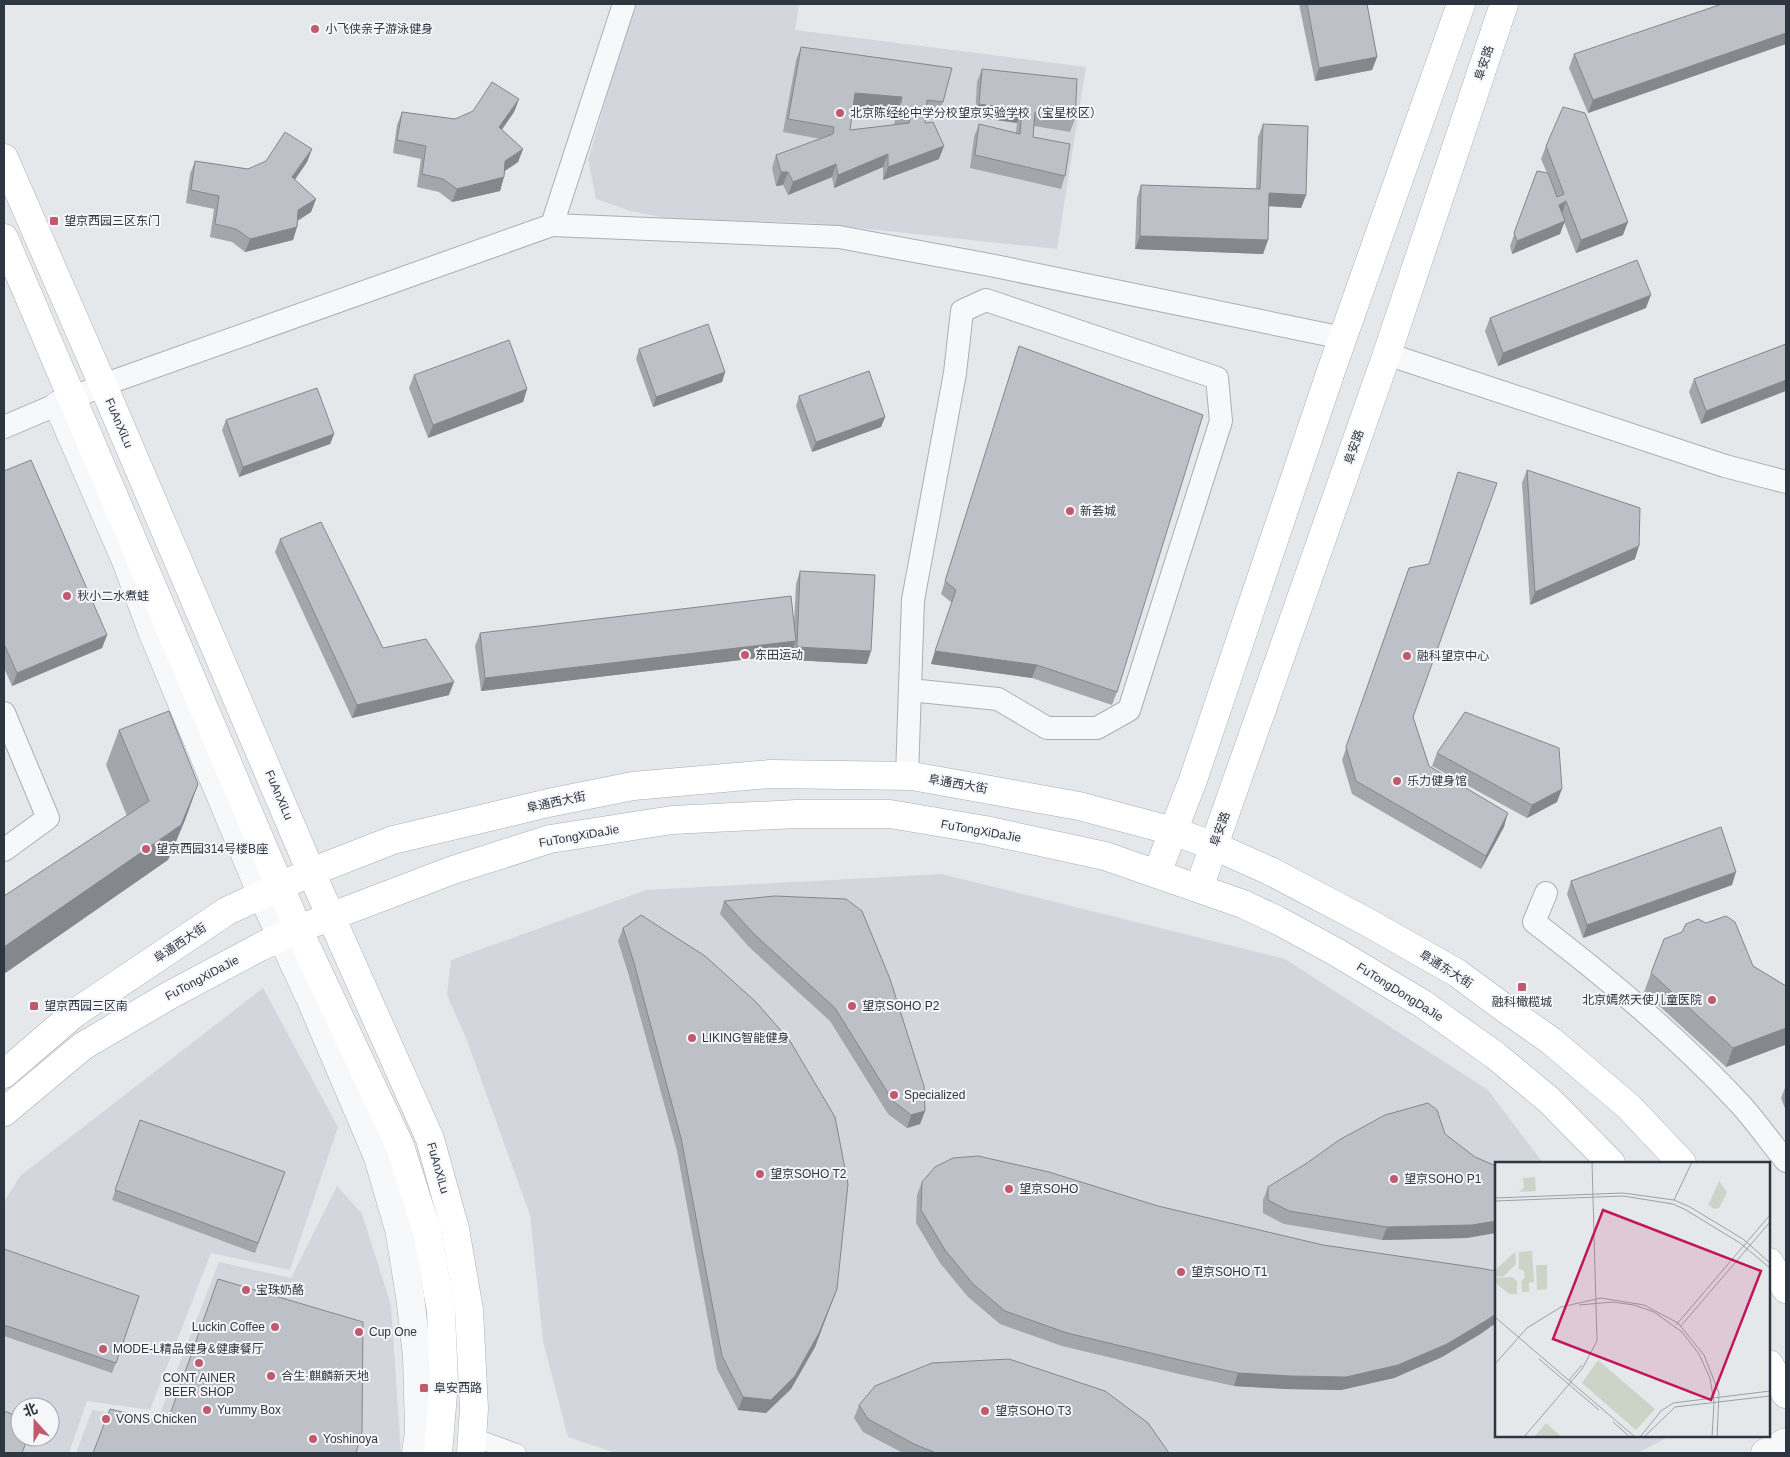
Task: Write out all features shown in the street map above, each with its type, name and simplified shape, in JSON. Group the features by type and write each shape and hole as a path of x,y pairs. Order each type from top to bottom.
{"main road":[{"path":"1157,873 1206,743 1343,338 1461,4"},
{"name":"阜安路","path":"1199,888 1387,354 1504,4"},
{"name":"FuAnXiLu","path":"4,158 104,386 311,872 430,1139 455,1229 469,1310 474,1409 472,1445"},
{"path":"4,238 65,402 271,891 290,933 400,1146 427,1231 441,1311 444,1382 438,1453"},
{"path":"1206,743 1218,763 1228,766 1244,763"},
{"name":"阜通西大街","path":"4,1074 75,1013 227,911 311,872 394,840 548,803 633,786 770,774 908,776 1079,806 1173,831"},
{"name":"FuTongXiDaJie","path":"4,1112 83,1046 170,995 290,933 453,870 550,839 672,820 797,814 890,814 985,830 1094,853 1157,873"},
{"name":"阜通东大街","path":"1173,831 1214,846 1270,871 1369,923 1457,973 1550,1040 1628,1106 1681,1162"},
{"name":"FuTongDongDaJie","path":"1157,873 1243,904 1277,920 1336,952 1423,1004 1496,1056 1549,1100 1610,1162"},
{"path":"1770,1264 1786,1288"},
{"path":"1770,1366 1786,1394"}],"street":[{"path":"552,225 624,4"},
{"path":"4,427 104,386 552,225 839,237 990,264 1343,338"},
{"path":"908,776 910,690 913,600 955,373 962,312 986,300 1217,378 1221,421 1129,710 1097,728 1047,728 998,699 910,690"},
{"path":"1387,354 1725,466 1786,482"},
{"path":"4,713 48,818 4,850"},
{"path":"1546,893 1534,922 1578,956 1671,1035 1741,1106 1786,1161"},
{"path":"290,933 314,1007 378,1157 399,1229 417,1356 419,1431 416,1453"},
{"path":"1765,1453 1786,1442"},
{"path":"472,1445 517,1453"}],"shaded area":[{"name":"北京陈经纶中学分校望京实验学校（宝星校区）","path":"634,4 799,4 795,30 1086,67 1057,249 811,223 665,218 630,211 596,199 588,160"},
{"name":"望京SOHO","path":"942,874 1285,959 1488,1090 1542,1162 1495,1162 1495,1437 1668,1437 1638,1453 616,1453 568,1437 543,1341 530,1215 466,1038 447,995 451,960 646,890"},
{"path":"263,988 338,1127 290,1270 211,1253 150,1410 87,1401 69,1453 4,1453 4,1202 20,1176"},
{"path":"337,1186 362,1214 391,1305 401,1453 76,1453 92,1410 157,1421 219,1262 291,1278"}],"building":[{"path":"1307,4 1367,4 1377,57 1319,68"},
{"path":"1722,4 1786,4 1786,33 1593,100 1574,54"},
{"path":"801,47 952,68 943,102 927,100 925,123 933,122 944,146 888,167 888,154 838,175 836,164 793,182 788,172 781,172 776,155 833,134 834,127 788,119","holes":["855,93 902,97 899,112 911,114 909,123 850,130"]},
{"path":"982,69 1077,79 1075,119 1035,112 1033,137 1070,144 1065,176 975,155 979,124 1020,134 1022,110 979,104"},
{"path":"492,82 519,99 499,127 523,149 505,161 504,177 457,189 443,179 422,174 426,146 397,140 402,112 455,119 473,111"},
{"path":"1563,107 1585,113 1628,222 1581,240 1566,201 1559,205 1565,221 1517,241 1514,233 1537,171 1548,173 1557,197 1564,194 1546,146"},
{"path":"1263,124 1308,126 1306,195 1269,193 1268,240 1140,236 1141,185 1260,189"},
{"path":"285,132 312,149 292,177 316,199 298,210 297,227 250,239 236,229 215,224 219,196 191,190 195,161 248,169 266,161"},
{"path":"1637,260 1651,295 1503,353 1490,318"},
{"path":"708,324 725,372 656,397 639,349"},
{"path":"509,340 527,389 433,425 414,375"},
{"path":"1786,344 1786,380 1706,411 1694,379"},
{"name":"新荟城","path":"1019,346 1203,415 1117,692 1037,665 935,651 956,590 945,581"},
{"path":"869,371 885,417 816,442 799,396"},
{"path":"317,388 334,434 243,467 226,420"},
{"path":"31,460 107,635 17,673 4,644 4,471"},
{"path":"1527,470 1640,508 1639,546 1535,592"},
{"name":"融科望京中心","path":"1458,472 1497,483 1413,717 1429,766 1508,813 1486,856 1356,781 1346,747 1409,568 1429,564"},
{"path":"321,522 383,648 426,639 454,682 357,705 280,539"},
{"path":"800,571 875,575 871,651 797,647"},
{"path":"791,596 796,641 485,678 480,633"},
{"path":"169,711 198,784 181,825 4,947 4,896 149,801 119,730"},
{"path":"1465,712 1559,748 1562,789 1532,805 1437,753"},
{"path":"1721,827 1736,872 1587,925 1571,881"},
{"name":"望京SOHO P2","path":"775,896 846,899 862,911 890,979 924,1086 925,1111 911,1115 893,1101 835,1008 754,934 724,901"},
{"name":"望京SOHO T2","path":"641,915 705,956 756,1002 790,1041 835,1117 848,1184 837,1289 819,1333 795,1376 771,1400 743,1397 722,1356 681,1138 623,928"},
{"name":"北京嫣然天使儿童医院","path":"1726,916 1735,922 1753,966 1786,986 1786,1028 1733,1048 1651,973 1664,939 1682,932 1686,924 1698,919 1706,923"},
{"name":"望京SOHO P1","path":"1428,1103 1437,1110 1445,1134 1475,1157 1495,1166 1495,1221 1472,1225 1387,1227 1289,1211 1268,1200 1268,1187 1307,1163 1339,1140 1385,1115"},
{"path":"140,1120 285,1172 258,1243 115,1190"},
{"name":"望京SOHO T1","path":"978,1156 1049,1172 1158,1206 1323,1245 1495,1271 1495,1315 1447,1344 1398,1365 1346,1377 1238,1373 1067,1333 1005,1311 973,1284 945,1250 921,1210 922,1182 935,1167 953,1158"},
{"path":"4,1249 139,1296 116,1363 4,1325"},
{"name":"合生·麒麟新天地","path":"218,1279 363,1322 362,1432 356,1453 93,1453 110,1409 167,1423"},
{"name":"望京SOHO T3","path":"1009,1359 1105,1391 1148,1423 1169,1453 936,1453 914,1444 868,1419 859,1405 875,1386 932,1363"},
{"path":"4,1411 10,1413 10,1447 24,1447 22,1453 4,1453"}],"place":[{"name":"小飞侠亲子游泳健身","path":"315,29"},
{"name":"北京陈经纶中学分校望京实验学校（宝星校区）","path":"840,113"},
{"name":"望京西园三区东门","path":"54,221"},
{"name":"新荟城","path":"1070,511"},
{"name":"秋小二水煮蛙","path":"67,596"},
{"name":"东田运动","path":"745,655"},
{"name":"融科望京中心","path":"1407,656"},
{"name":"乐力健身馆","path":"1397,781"},
{"name":"望京西园314号楼B座","path":"146,849"},
{"name":"融科橄榄城","path":"1522,987"},
{"name":"北京嫣然天使儿童医院","path":"1712,1000"},
{"name":"望京西园三区南","path":"34,1006"},
{"name":"望京SOHO P2","path":"852,1006"},
{"name":"LIKING智能健身","path":"692,1038"},
{"name":"Specialized","path":"894,1095"},
{"name":"望京SOHO T2","path":"760,1174"},
{"name":"望京SOHO P1","path":"1394,1179"},
{"name":"望京SOHO","path":"1009,1189"},
{"name":"望京SOHO T1","path":"1181,1272"},
{"name":"宝珠奶酪","path":"246,1290"},
{"name":"Luckin Coffee","path":"275,1327"},
{"name":"Cup One","path":"359,1332"},
{"name":"MODE-L精品健身&健康餐厅","path":"103,1349"},
{"name":"CONT AINER BEER SHOP","path":"199,1363"},
{"name":"合生·麒麟新天地","path":"271,1376"},
{"name":"阜安西路","path":"424,1388"},
{"name":"Yummy Box","path":"207,1410"},
{"name":"望京SOHO T3","path":"985,1411"},
{"name":"VONS Chicken","path":"106,1419"},
{"name":"Yoshinoya","path":"313,1439"}]}
